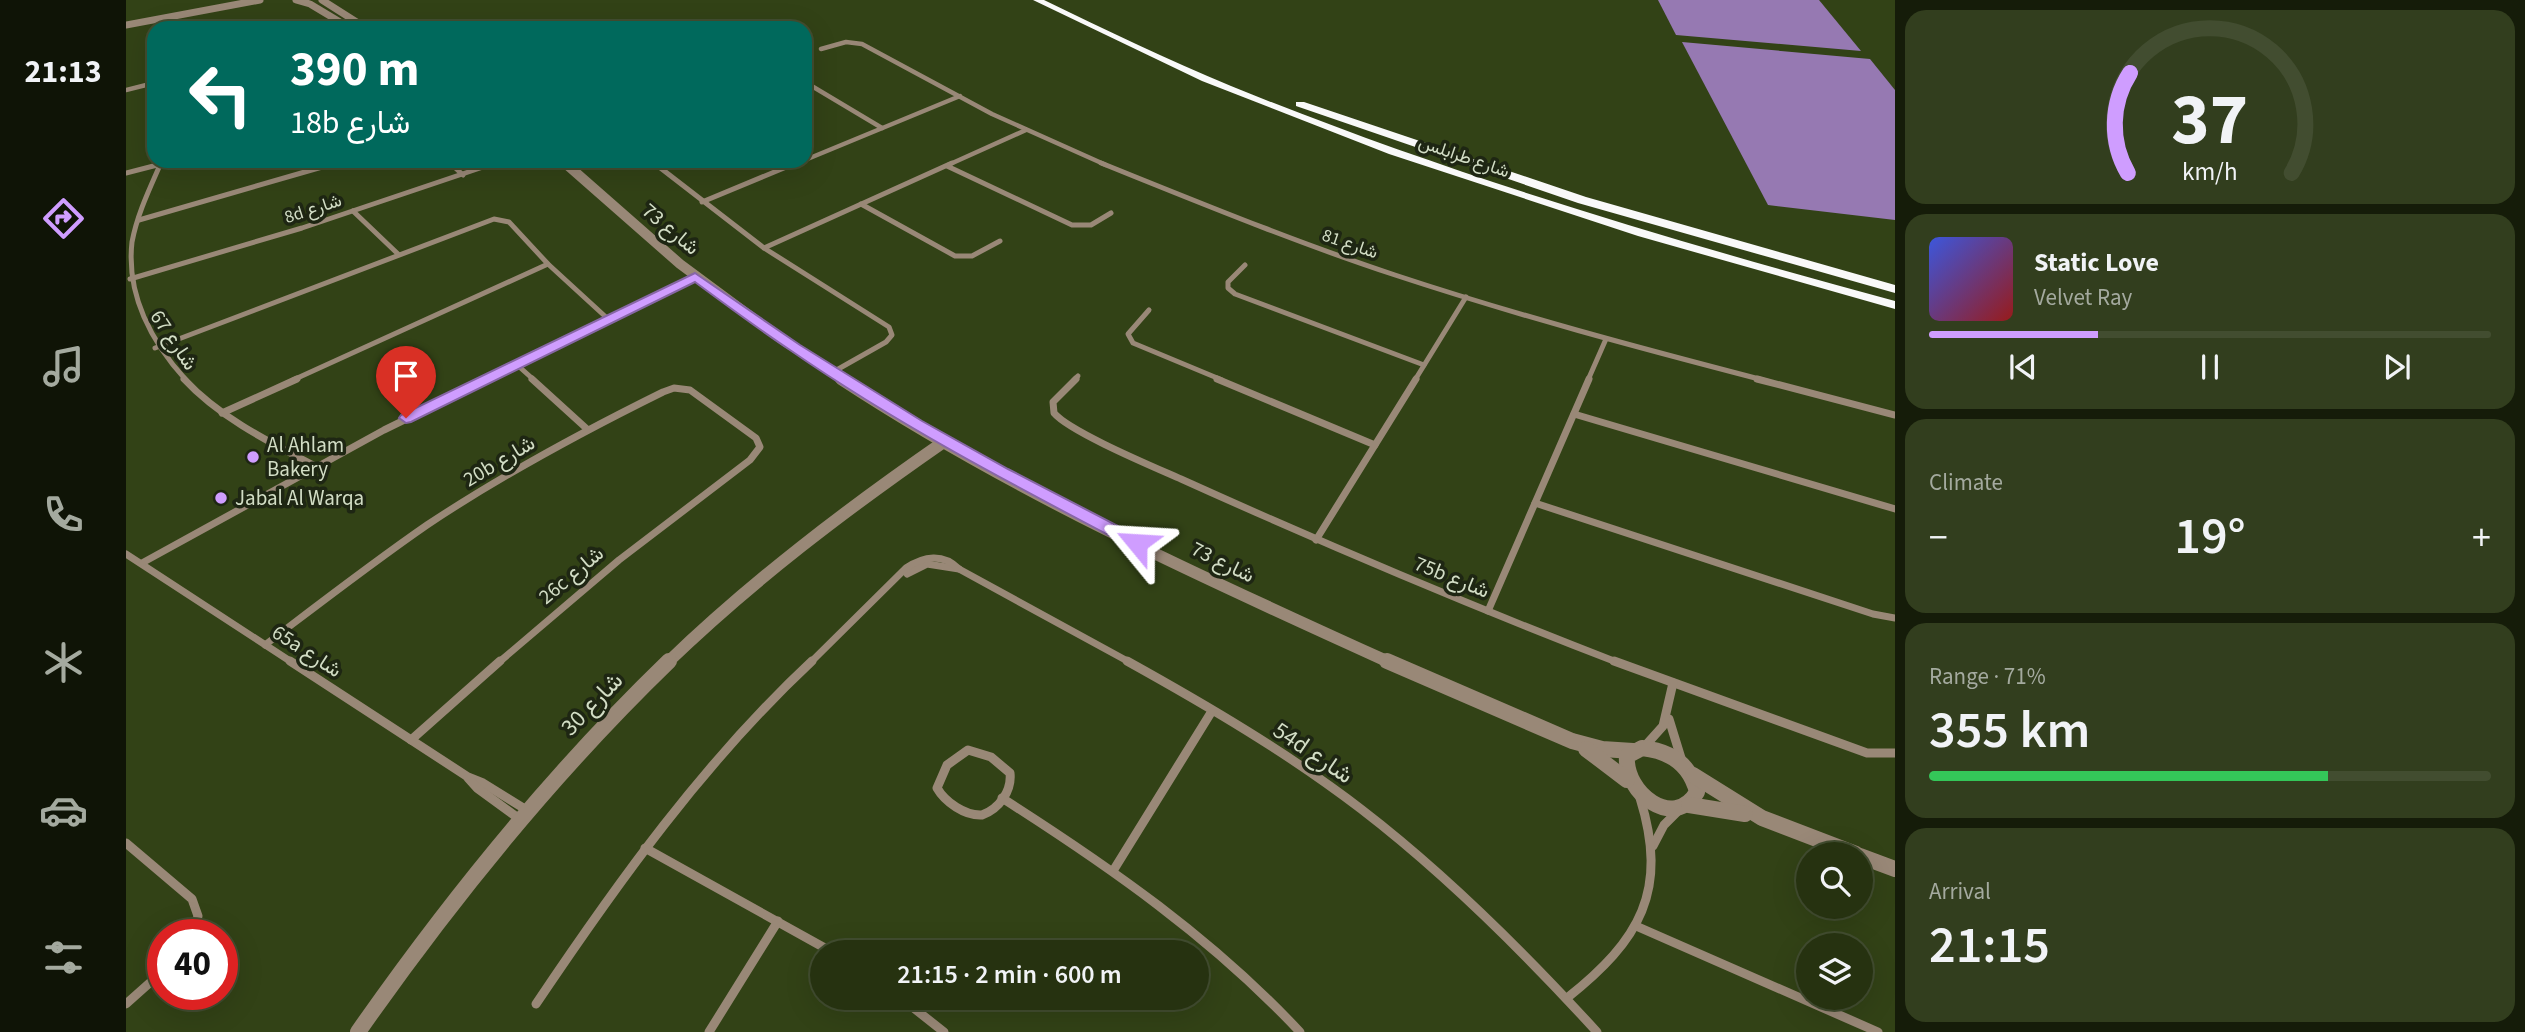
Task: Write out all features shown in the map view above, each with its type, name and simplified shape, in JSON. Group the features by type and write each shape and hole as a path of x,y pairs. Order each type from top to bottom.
{"highway":[{"name":"شارع طرابلس","path":"1037,0 1229,89 1414,158 1700,251 1895,305"},
{"name":"شارع طرابلس","path":"1061,0 1235,79 1410,144 1668,226 1895,289"}],"street":[{"path":"126,19 226,0"},
{"path":"147,21 260,0"},
{"path":"296,0 310,4 337,21"},
{"path":"322,0 355,21"},
{"path":"126,25 147,21"},
{"name":"شارع 81","path":"821,49 846,42 862,44 1026,130 1214,210 1466,297 1606,339 1895,415"},
{"path":"126,90 147,85"},
{"path":"812,86 883,128"},
{"path":"812,156 960,96"},
{"path":"764,248 1026,130"},
{"path":"947,166 1072,225 1091,225 1111,214"},
{"path":"126,173 147,168"},
{"name":"شارع 67","path":"159,168 131,249 130,279 137,314 155,348 182,382 222,414 315,466"},
{"path":"139,220 320,168"},
{"path":"455,168 463,175"},
{"name":"8d شارع","path":"130,279 353,211 482,168"},
{"name":"شارع 73","path":"570,168 697,278 835,374 942,439 1064,506 1241,593 1580,745 1607,751 1637,750"},
{"path":"660,168 764,248 892,330 890,339 835,374"},
{"path":"702,202 782,168"},
{"path":"861,204 955,256 972,256 1000,241"},
{"path":"353,211 398,254"},
{"path":"155,348 484,221 499,219 509,222 548,264 608,319"},
{"path":"222,414 548,264"},
{"path":"1245,265 1228,282 1228,288 1235,295 1424,365"},
{"path":"142,564 315,466 515,363 697,278"},
{"path":"1316,540 1466,297"},
{"path":"1149,310 1129,330 1128,334 1133,343 1375,444"},
{"path":"1488,611 1606,339"},
{"path":"515,363 587,429"},
{"name":"75b شارع","path":"1078,376 1053,402 1054,413 1058,418 1158,468 1316,540 1672,683 1867,753 1895,754"},
{"name":"20b شارع","path":"265,645 427,526 587,429 663,392 685,388 694,391 752,435 760,447"},
{"path":"1574,414 1895,509"},
{"name":"شارع 30","path":"363,1031 430,930 522,814 606,722 708,624 815,532 942,439"},
{"name":"26c شارع","path":"411,740 573,596 654,530 750,460 760,447"},
{"path":"1535,503 1873,614 1895,618"},
{"name":"65a شارع","path":"126,554 468,777 477,788 522,814"},
{"name":"54d شارع","path":"645,848 755,717 807,663 900,577 928,564 959,569 1212,711 1314,775 1383,827 1473,906 1597,1032"},
{"path":"1567,999 1595,978 1619,954 1636,926 1646,901 1653,847 1648,819 1624,764 1627,756 1658,735 1668,717 1672,683"},
{"path":"1113,870 1212,711"},
{"path":"1653,847 1664,825 1685,807 1697,792 1668,717"},
{"name":"شارع 73","path":"1580,745 1634,787"},
{"path":"976,750 1002,764 1011,775 1011,782 1002,798 988,813 972,815 945,800 937,788 938,780 961,752 976,750"},
{"path":"1637,750 1663,752 1725,797 1762,818 1824,842"},
{"path":"1634,787 1659,805 1762,818"},
{"path":"1002,798 1113,870 1226,959 1300,1032"},
{"path":"126,843 192,899 197,906 195,919"},
{"path":"536,1004 645,848 811,940"},
{"path":"1873,861 1895,869"},
{"path":"709,1032 778,921"},
{"path":"1636,926 1878,1032"},
{"path":"126,1004 147,985"},
{"path":"916,1010 944,1032"}],"shaded area":[{"path":"1658,0 1819,0 1861,51 1676,35"},
{"path":"1682,42 1870,59 1895,90 1895,220 1768,205"}],"place":[{"name":"Al Ahlam Bakery","path":"253,457"},
{"name":"Jabal Al Warqa","path":"221,498"}],"route":[{"path":"406,418 695,276 795,348 859,389 1002,472 1137,543"}]}
